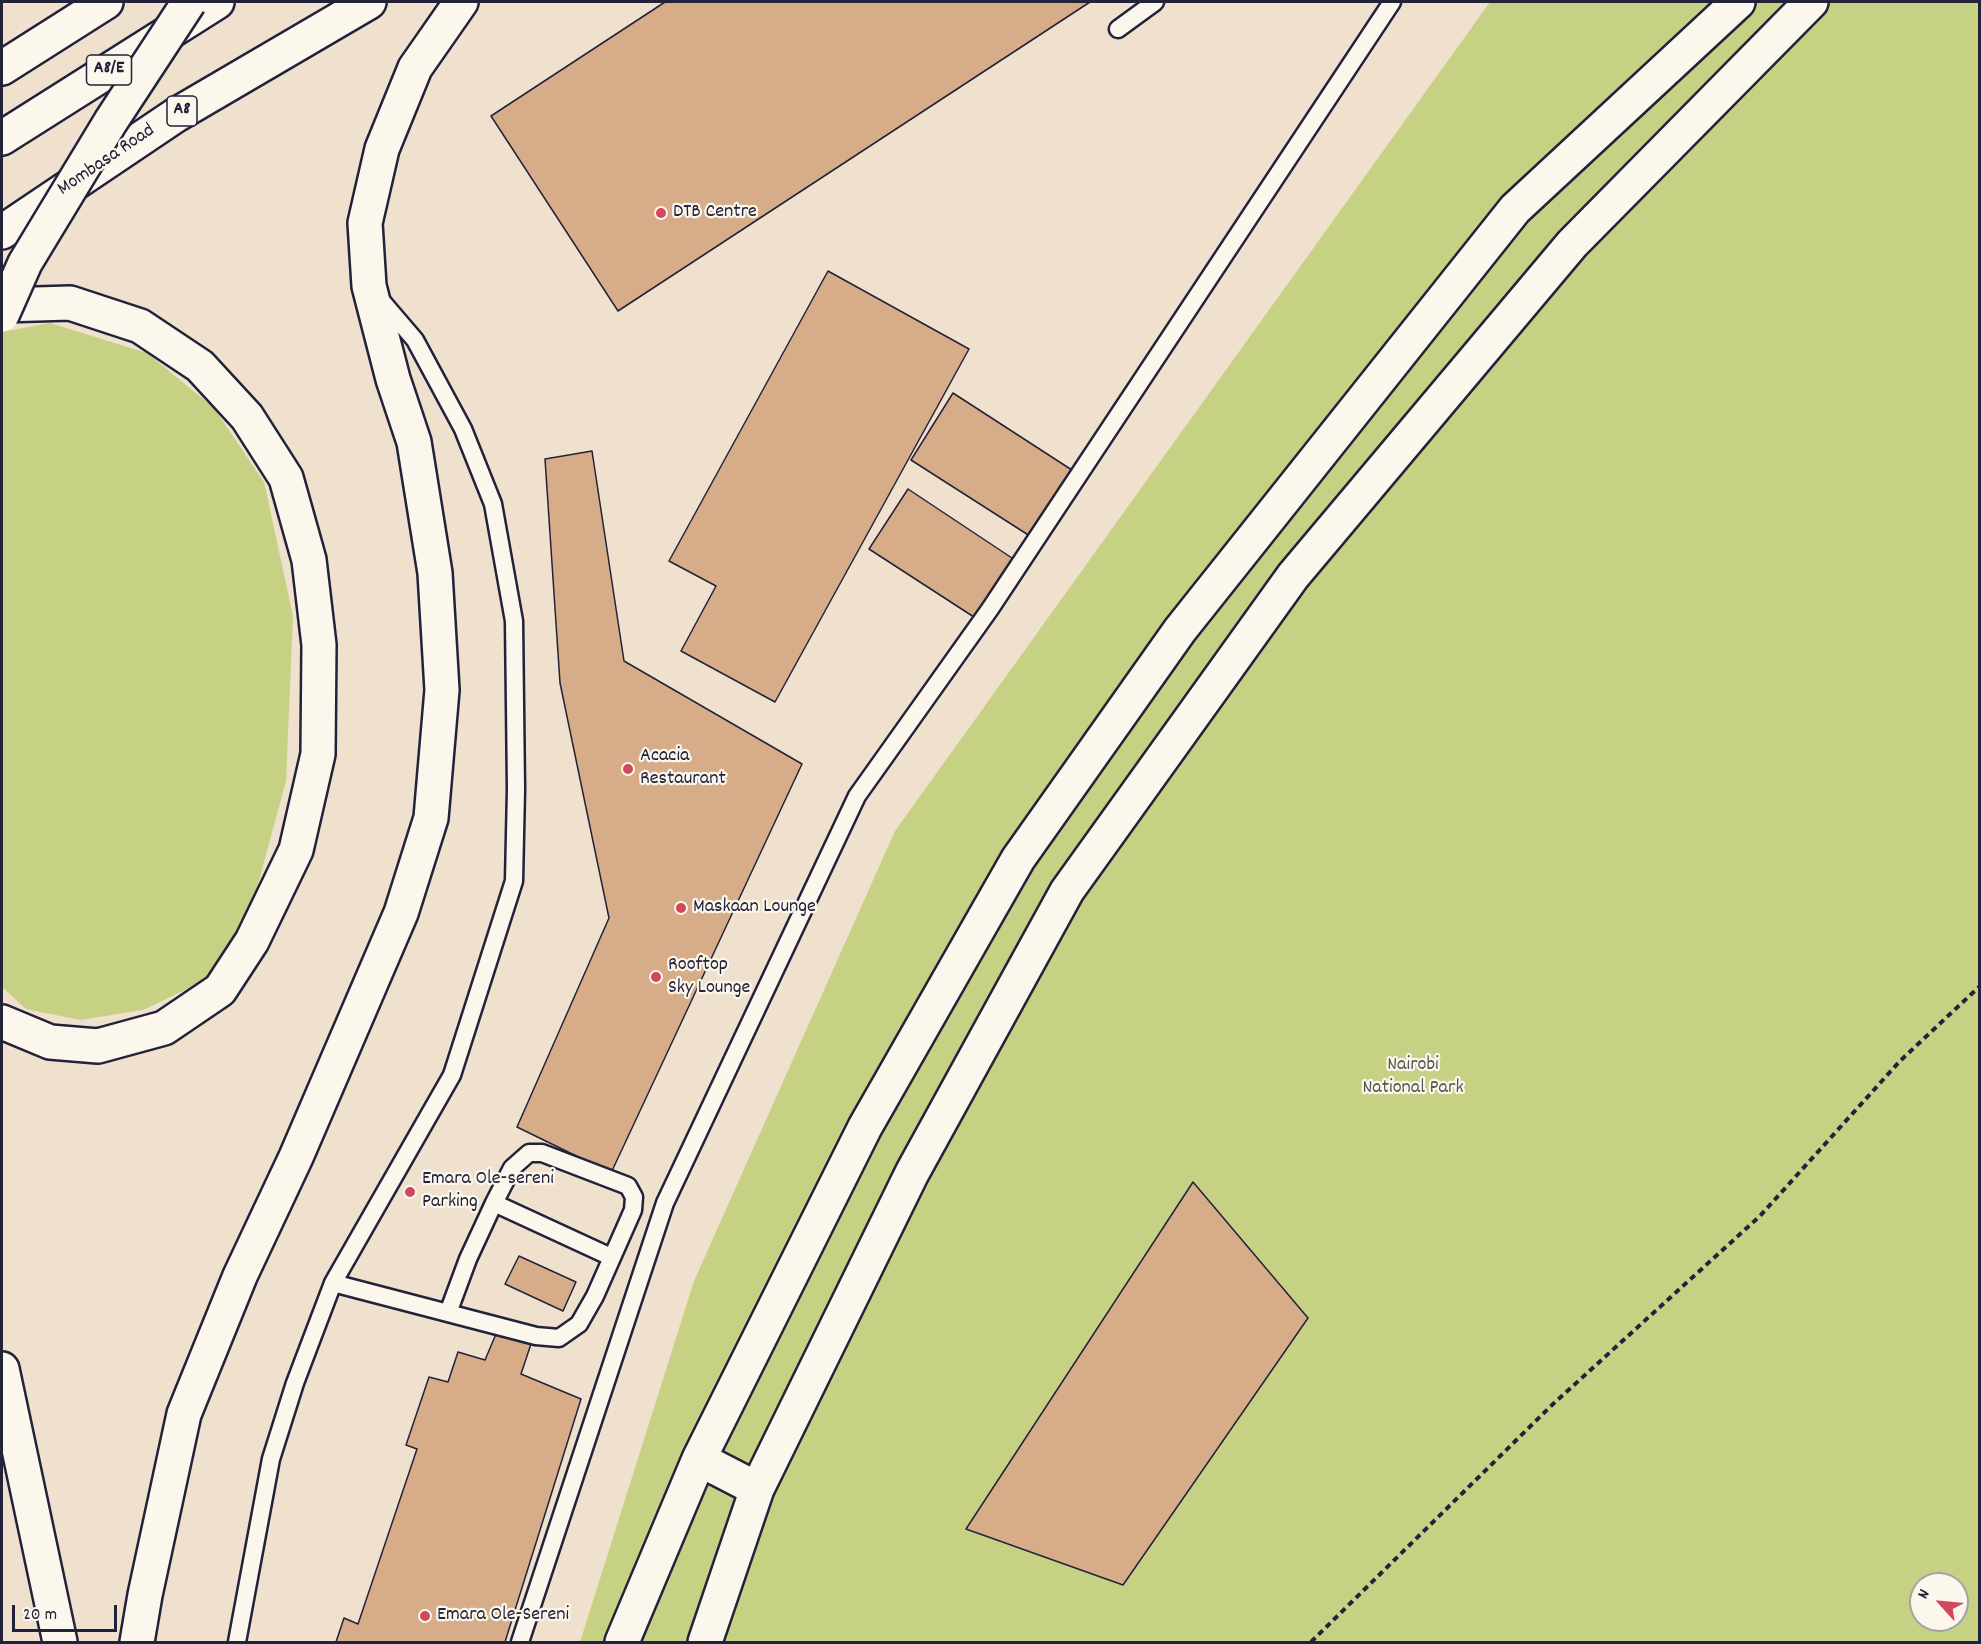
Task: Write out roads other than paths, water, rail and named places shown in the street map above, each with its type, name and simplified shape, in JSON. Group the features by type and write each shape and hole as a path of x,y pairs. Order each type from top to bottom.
{"main road":[{"path":"2,68 106,2"},
{"path":"2,315 25,262 111,121 189,2"},
{"name":"A8/E","path":"2,138 217,2"},
{"name":"Mombasa Road","path":"2,232 176,115 369,2"},
{"path":"137,1642 184,1414 240,1276 296,1157 401,913 431,819 442,690 435,573 414,442 393,379 369,286 365,223 382,149 415,68 461,2"},
{"path":"622,1642 699,1459 865,1128 1018,859 1180,630 1515,209 1738,2"},
{"path":"705,1642 757,1489 912,1173 1067,891 1300,567 1572,244 1811,2"},
{"path":"2,304 70,303 140,326 200,366 247,417 286,478 309,560 319,656 318,754 296,850 252,941 220,990 164,1028 98,1046 50,1042 2,1022"},
{"path":"2,1369 60,1642"},
{"path":"699,1459 757,1489"}],"lane":[{"path":"1118,29 1155,2"},
{"path":"520,1642 665,1203 857,796 990,609 1392,2"},
{"path":"237,1642 271,1459 295,1383 333,1282 452,1074 514,881 516,789 514,621 493,504 463,429 415,340 369,286"},
{"path":"333,1282 448,1313 536,1336 559,1338 579,1324 595,1296 633,1210 634,1197 628,1186 542,1153 529,1153 512,1168 494,1203 468,1259 448,1313"},
{"path":"494,1203 611,1257"}],"place":[{"name":"DTB Centre","path":"661,213"},
{"name":"Acacia Restaurant","path":"628,769"},
{"name":"Maskaan Lounge","path":"681,908"},
{"name":"Rooftop Sky Lounge","path":"656,977"},
{"name":"Emara Ole-sereni Parking","path":"410,1192"},
{"name":"Emara Ole-Sereni","path":"425,1616"}],"park label":[{"name":"Nairobi National Park","path":"1413,1078"}]}
